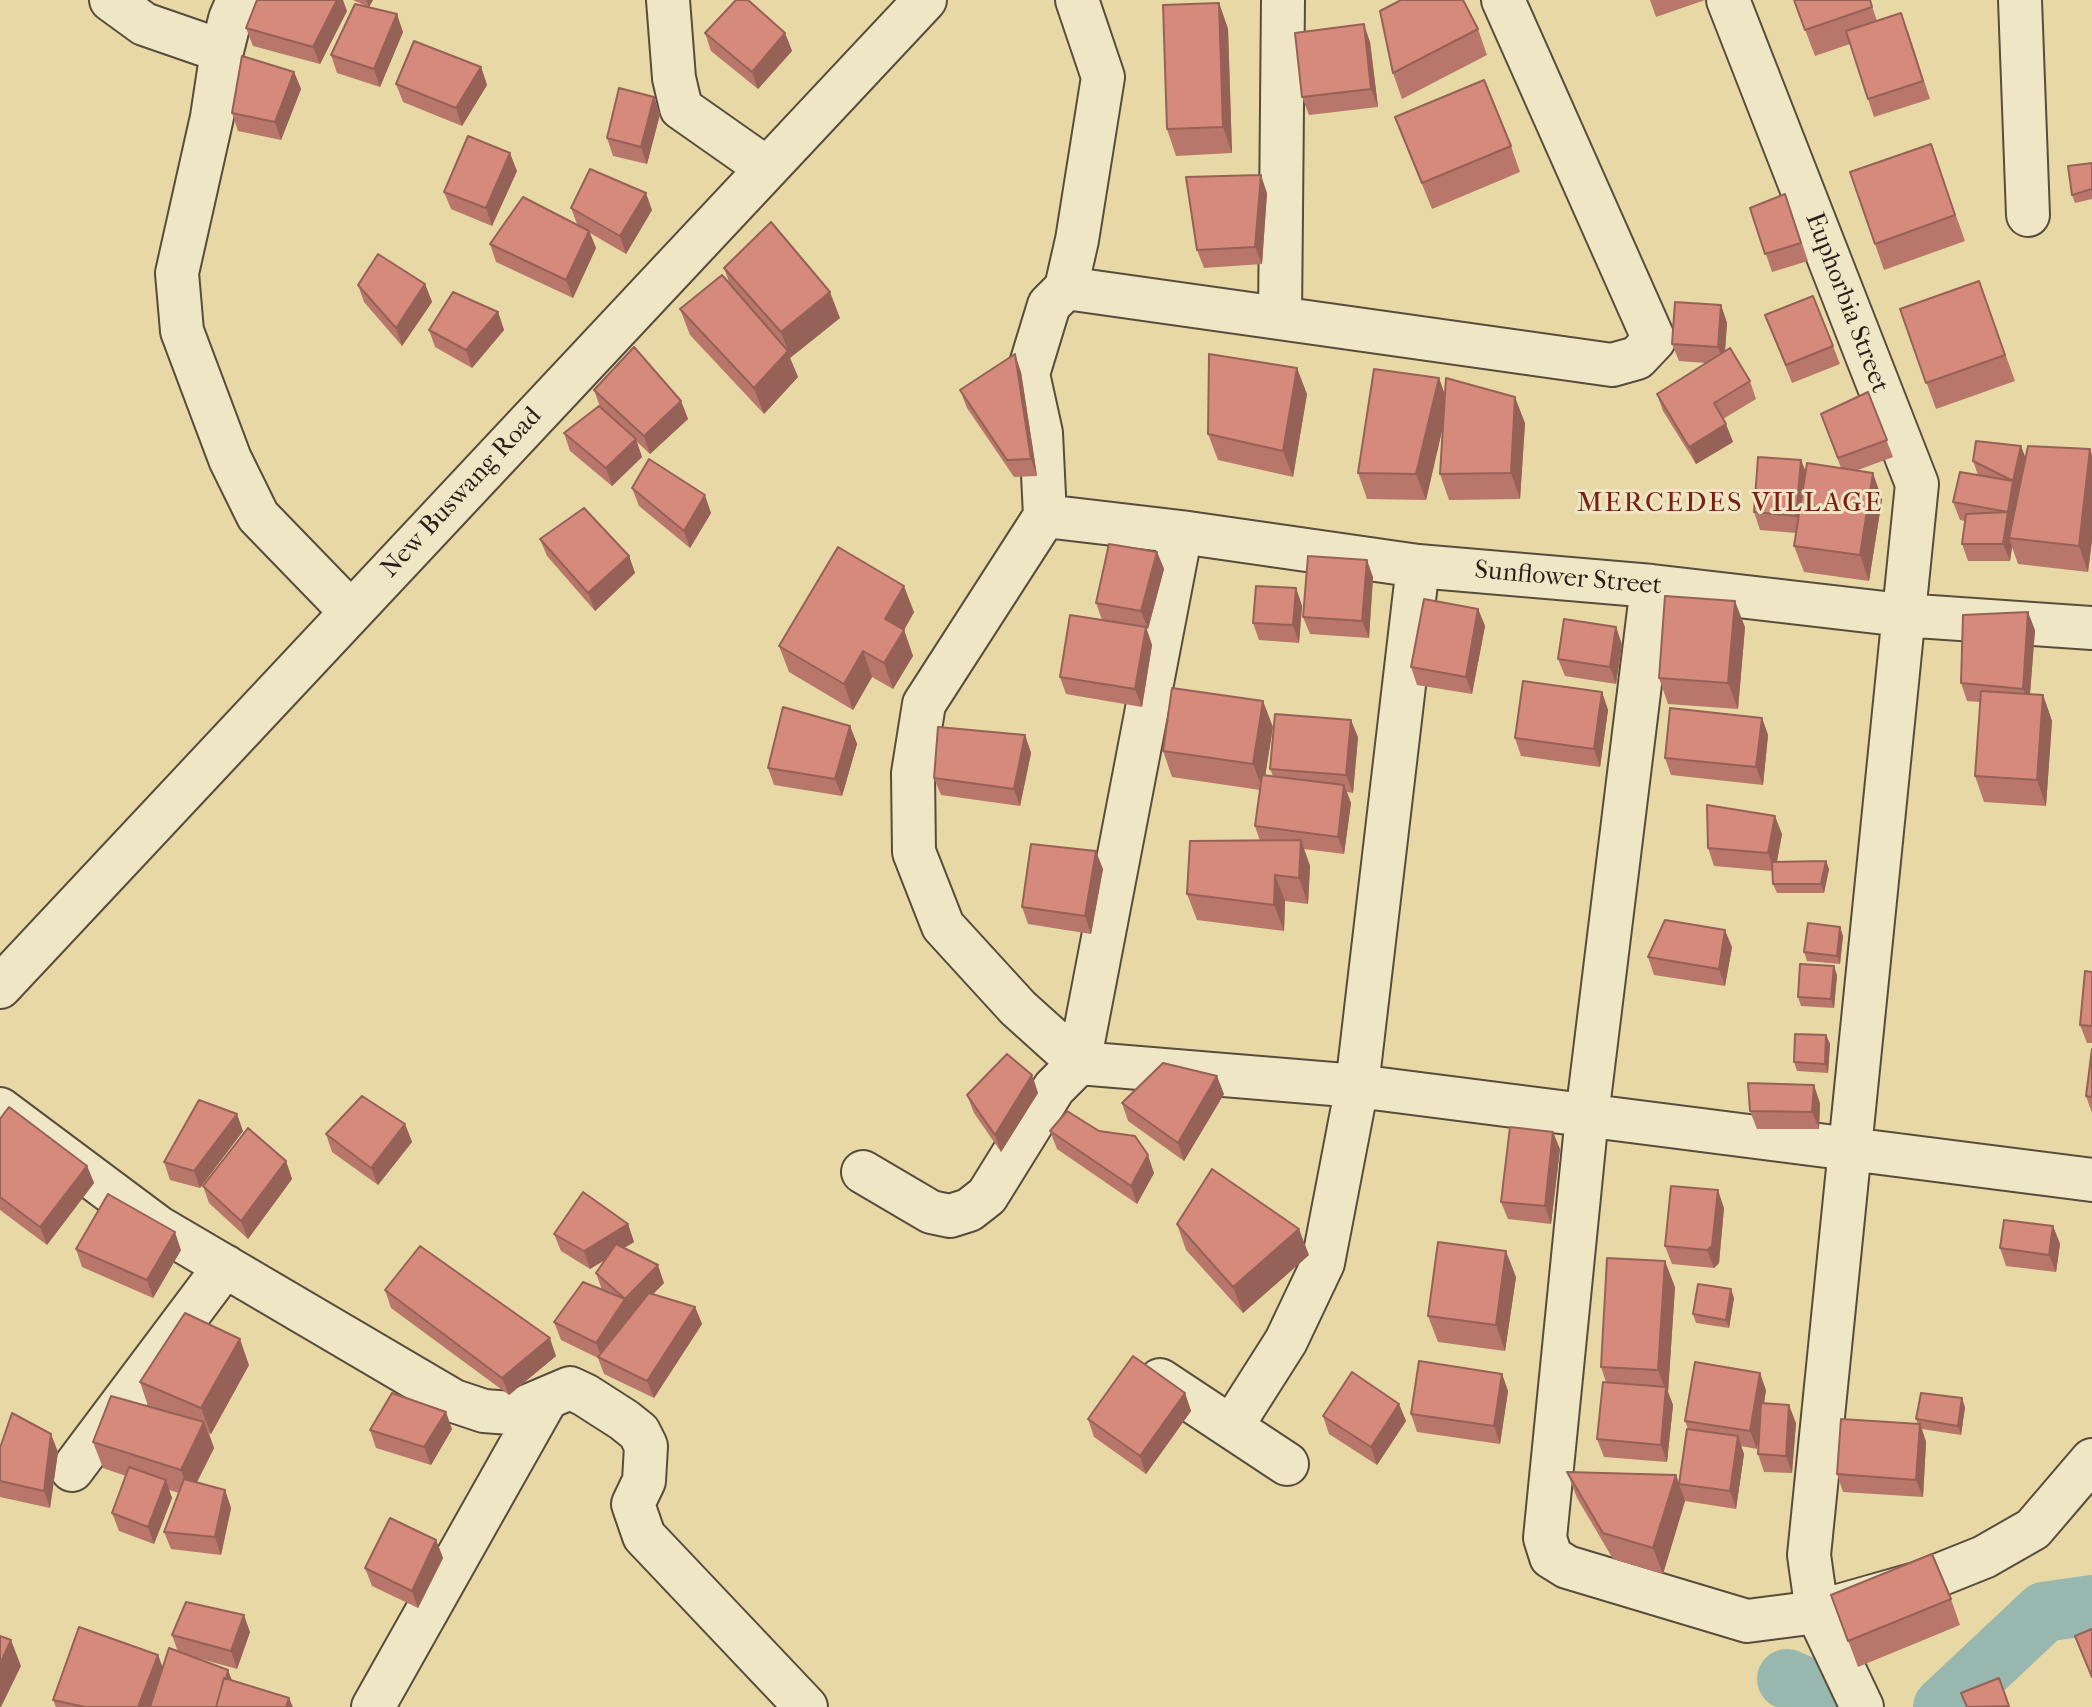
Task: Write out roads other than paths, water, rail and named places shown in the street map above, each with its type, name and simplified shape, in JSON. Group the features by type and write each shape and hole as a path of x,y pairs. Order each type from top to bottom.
{"street":[{"path":"111,0 144,24 222,51"},
{"path":"238,0 222,51 212,117 177,273 182,331 230,459 258,516 351,612"},
{"path":"668,0 671,60 681,108 765,167"},
{"name":"New Buswang Road","path":"0,987 765,167 925,0"},
{"path":"1077,0 1103,77 1077,240 1066,288 1049,305 1028,374 1041,433 1045,516 924,704 913,773 914,852 943,926 1018,1008 1079,1063 1357,1086 2092,1180"},
{"path":"1280,318 1283,0"},
{"path":"1066,288 1612,365 1637,358 1654,340 1503,0"},
{"name":"Euphorbia Street","path":"1728,0 1917,484 1809,1555 1817,1612 1862,1707"},
{"path":"2020,0 2028,215"},
{"name":"Sunflower Street","path":"1045,516 1418,566 1652,586 1902,615 2092,628"},
{"path":"863,1172 931,1212 950,1216 969,1210 987,1196 1054,1088 1079,1063 1181,532"},
{"path":"1232,1426 1286,1341 1323,1263 1357,1086 1418,566"},
{"path":"1652,586 1587,1116 1545,1538 1551,1557 1567,1567 1747,1621 1817,1612 1919,1583 1984,1557 2033,1529 2092,1460"},
{"path":"0,1109 158,1227 454,1401 484,1411 511,1413 570,1388 639,1432 646,1446 647,1463 644,1481 633,1504 644,1536 806,1707"},
{"path":"72,1470 225,1266"},
{"path":"1160,1380 1287,1464"},
{"path":"373,1707 547,1398"}],"waterway":[{"path":"1943,1707 2044,1612 2092,1605"},
{"path":"1787,1679 1841,1703 1843,1707"}],"district":[{"name":"MERCEDES VILLAGE","path":"1730,504"}]}
